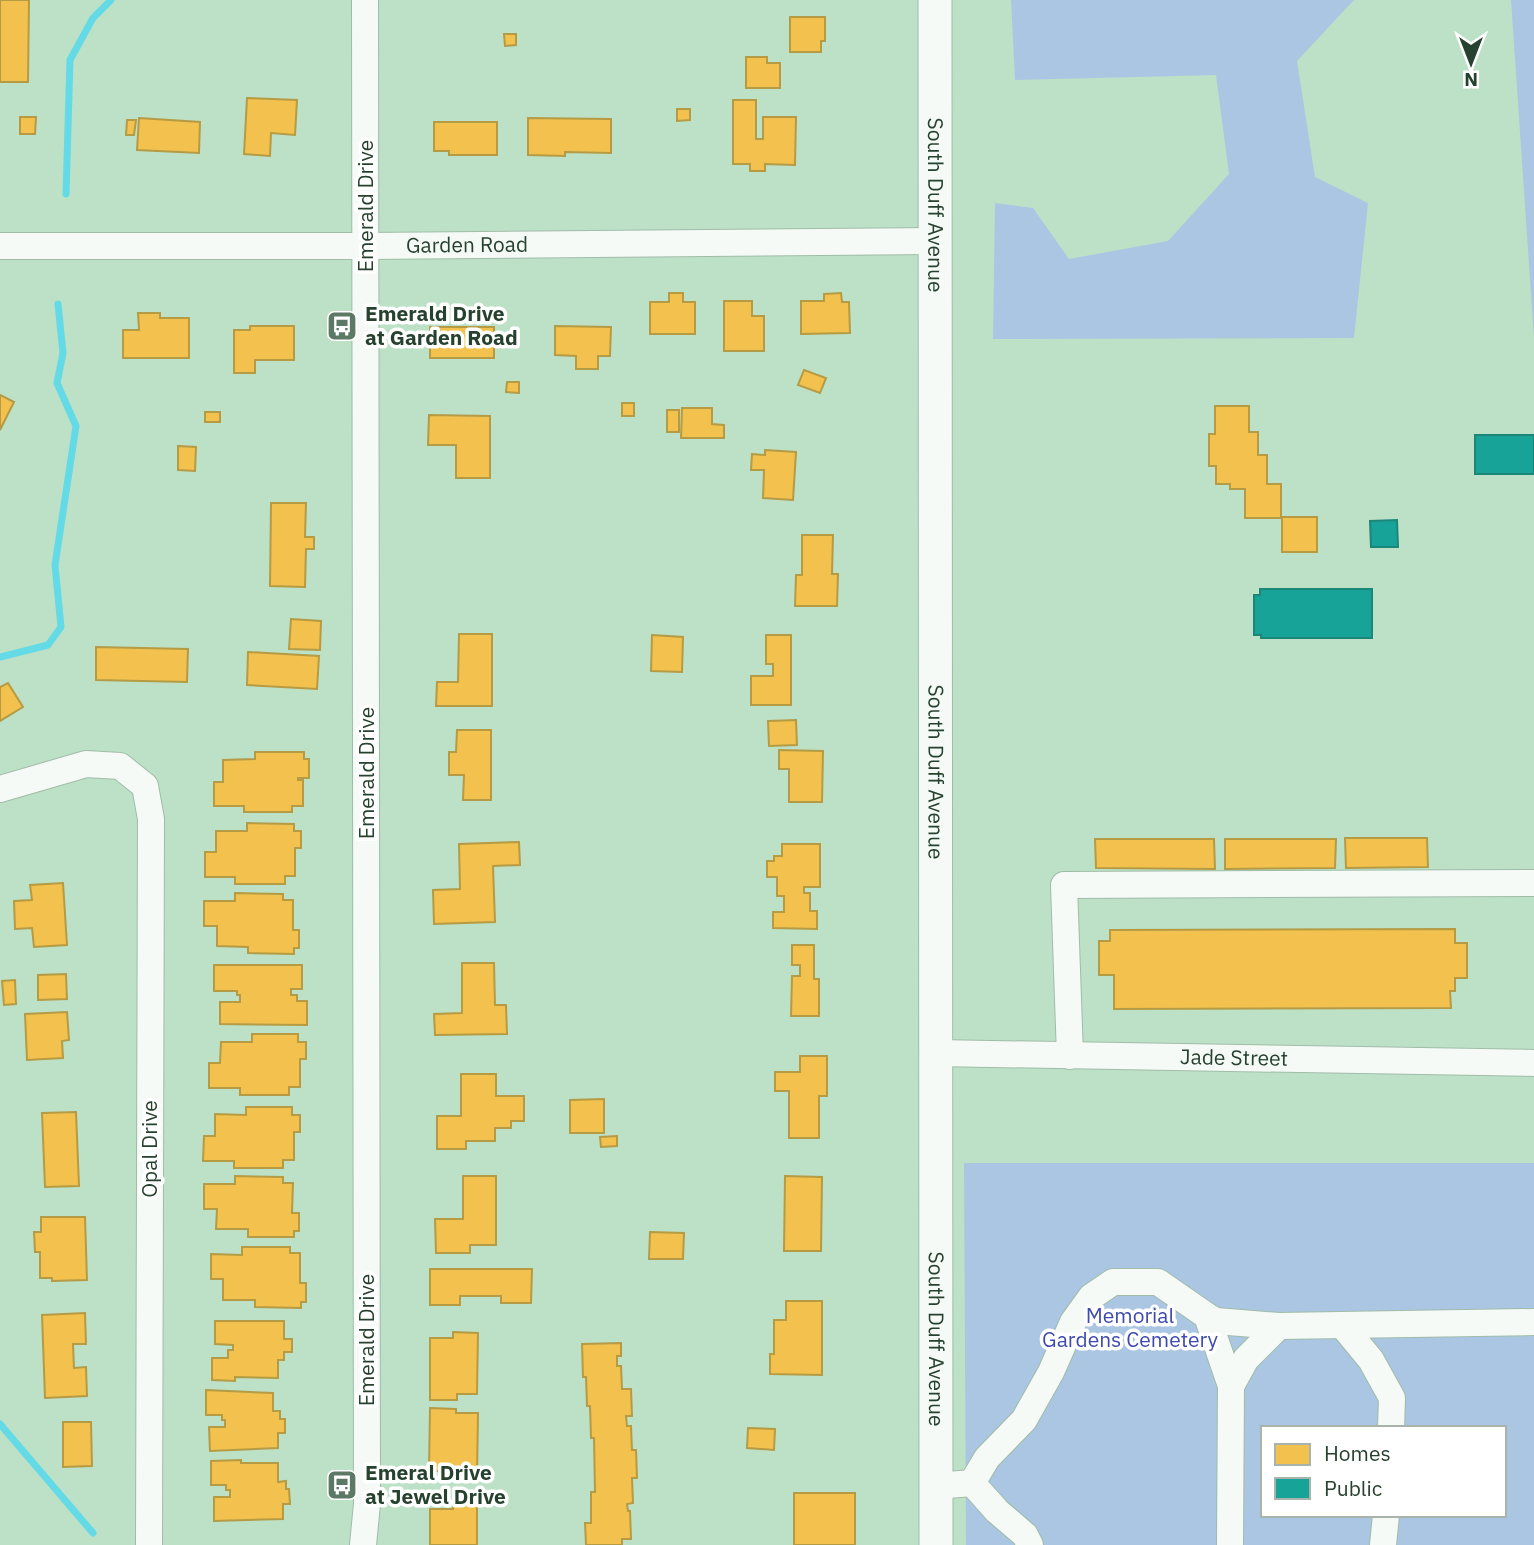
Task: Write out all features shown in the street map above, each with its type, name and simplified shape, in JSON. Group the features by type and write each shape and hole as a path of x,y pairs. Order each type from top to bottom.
{"main road":[{"name":"South Duff Avenue","path":"935,0 936,1545"}],"street":[{"name":"Emerald Drive","path":"363,1545 367,1504 365,0"},
{"name":"Garden Road","path":"0,246 935,242"},
{"name":"Opal Drive","path":"0,789 86,764 120,766 145,786 151,819 149,1545"},
{"path":"1070,1056 1064,885 1534,883"},
{"name":"Jade Street","path":"935,1053 1534,1063"},
{"path":"972,1483 987,1458 1024,1420 1051,1372 1073,1322 1091,1297 1113,1282 1158,1282 1216,1321 1279,1326 1534,1322"},
{"path":"1208,1316 1231,1386 1230,1545"},
{"path":"1231,1386 1246,1359 1279,1326"},
{"path":"1343,1326 1371,1360 1392,1398 1391,1426"},
{"path":"936,1486 972,1483"},
{"path":"972,1483 1025,1535 1030,1545"},
{"path":"1383,1545 1386,1517"}],"green space":[{"path":"1011,0 1354,0 1297,61 1315,177 1368,203 1354,338 993,339 995,203 1033,208 1069,259 1168,241 1229,174 1216,75 1015,80"},
{"path":"1511,0 1534,0 1534,338"},
{"name":"Memorial Gardens Cemetery","path":"964,1163 1534,1163 1534,1545 966,1545"}],"building: Homes":[{"path":"0,0 29,0 28,82 0,82"},
{"path":"790,17 825,17 825,41 821,41 821,52 790,52"},
{"path":"504,34 516,34 516,45 505,46"},
{"path":"746,57 767,57 767,63 780,63 780,88 746,88"},
{"path":"247,98 297,100 295,135 271,133 270,156 244,154"},
{"path":"733,100 756,100 756,139 763,139 763,117 796,117 795,165 765,164 765,171 750,171 750,164 733,164"},
{"path":"677,109 690,109 690,120 677,121"},
{"path":"20,117 36,117 35,134 20,134"},
{"path":"139,118 200,122 199,153 137,150"},
{"path":"528,118 611,119 611,153 565,152 565,156 528,155"},
{"path":"127,120 136,120 134,135 126,135"},
{"path":"434,122 497,122 497,155 449,155 449,151 434,151"},
{"path":"669,293 683,293 683,302 695,302 695,334 650,334 650,302 669,302"},
{"path":"841,293 842,302 849,302 850,333 801,334 801,301 824,301 824,294"},
{"path":"724,301 752,301 752,316 764,316 764,351 724,351"},
{"path":"138,313 160,313 160,318 189,318 189,358 123,358 123,330 139,330"},
{"path":"250,326 294,326 294,360 255,360 255,373 234,373 234,330 250,330"},
{"path":"555,326 611,327 610,356 598,356 598,369 576,369 576,356 555,355"},
{"path":"430,327 494,327 494,358 430,358"},
{"path":"804,370 826,378 820,393 798,385"},
{"path":"507,382 519,382 519,393 506,392"},
{"path":"0,395 14,402 0,430"},
{"path":"622,403 634,403 634,416 622,416"},
{"path":"1215,406 1249,406 1249,432 1258,432 1258,455 1267,455 1267,484 1281,484 1281,518 1245,518 1245,489 1230,489 1230,484 1216,484 1216,466 1209,466 1209,434 1215,434"},
{"path":"682,408 712,408 712,424 724,425 724,438 681,438"},
{"path":"667,410 679,410 679,432 667,432"},
{"path":"205,412 220,412 220,422 205,422"},
{"path":"429,415 490,416 490,478 456,478 456,445 428,445"},
{"path":"178,446 196,447 195,471 178,470"},
{"path":"765,450 796,452 793,500 763,498 764,470 751,470 752,454 765,455"},
{"path":"271,503 306,503 305,537 314,537 314,549 306,549 305,587 270,586"},
{"path":"1282,517 1317,517 1317,552 1282,552"},
{"path":"802,535 833,535 832,574 838,574 837,606 795,606 796,575 802,575"},
{"path":"291,619 321,621 320,650 289,649"},
{"path":"459,634 492,634 492,706 436,706 437,682 458,682"},
{"path":"652,635 683,637 682,672 651,671"},
{"path":"766,635 791,635 791,705 751,705 751,676 773,676 773,664 766,664"},
{"path":"96,647 188,649 187,682 96,680"},
{"path":"248,652 319,656 317,689 247,685"},
{"path":"8,683 23,707 0,721 0,687"},
{"path":"796,720 797,745 769,746 768,721"},
{"path":"457,730 491,730 491,800 463,800 464,775 449,775 449,752 456,752"},
{"path":"779,750 823,751 822,802 789,802 789,769 779,769"},
{"path":"255,752 304,752 304,759 309,759 309,778 298,778 303,780 303,806 292,806 292,812 244,812 244,806 214,806 214,782 223,782 223,760 255,759"},
{"path":"247,823 294,824 294,831 301,831 301,848 295,848 295,876 285,876 285,884 235,884 235,877 205,877 205,852 216,852 216,831 247,831"},
{"path":"1345,838 1427,838 1428,867 1346,868"},
{"path":"1095,839 1214,839 1215,869 1096,868"},
{"path":"1225,839 1336,839 1335,868 1225,869"},
{"path":"519,842 520,865 493,866 495,922 434,924 433,890 460,889 459,844"},
{"path":"782,844 820,844 820,887 804,887 804,893 810,893 810,911 817,911 817,929 773,928 773,912 784,912 784,896 777,896 777,877 767,877 767,861 774,861 774,856 782,856"},
{"path":"63,883 67,945 34,947 32,928 15,929 14,901 32,900 30,885"},
{"path":"235,893 283,894 283,900 293,900 293,930 299,930 299,948 294,948 294,954 248,953 248,947 217,946 217,926 204,926 204,901 235,901"},
{"path":"1455,929 1455,943 1467,943 1467,978 1455,978 1455,991 1450,991 1451,1008 1114,1009 1114,975 1099,975 1099,941 1110,941 1110,930"},
{"path":"792,945 814,945 814,979 819,979 819,1016 791,1016 792,976 800,976 800,965 792,965"},
{"path":"462,963 494,963 495,1005 506,1005 507,1034 435,1035 434,1014 462,1013"},
{"path":"214,965 302,965 302,989 291,989 291,995 297,995 297,1001 307,1001 307,1025 220,1024 220,1002 240,1002 240,995 237,995 237,991 214,991"},
{"path":"66,974 67,999 38,1000 38,975"},
{"path":"15,980 16,1004 4,1005 2,981"},
{"path":"67,1012 69,1040 62,1041 63,1058 27,1060 25,1014"},
{"path":"252,1034 298,1034 298,1042 306,1042 306,1059 300,1059 300,1087 289,1087 289,1095 240,1095 240,1088 209,1088 209,1063 220,1063 221,1042 252,1042"},
{"path":"800,1056 827,1056 827,1096 819,1096 819,1138 789,1138 789,1091 775,1091 775,1072 800,1072"},
{"path":"461,1074 496,1074 496,1096 524,1096 524,1121 511,1121 511,1128 495,1128 495,1141 466,1141 466,1149 437,1149 437,1116 461,1116"},
{"path":"604,1099 604,1133 570,1133 570,1100"},
{"path":"246,1107 292,1107 292,1115 300,1115 300,1132 294,1132 294,1160 283,1160 283,1168 234,1168 234,1161 203,1161 204,1136 215,1136 215,1114 246,1115"},
{"path":"76,1112 79,1186 45,1187 42,1113"},
{"path":"617,1136 617,1146 601,1147 600,1137"},
{"path":"235,1176 283,1177 283,1183 293,1183 292,1213 299,1213 299,1231 294,1231 294,1237 248,1237 248,1229 216,1229 217,1209 204,1209 204,1184 235,1184"},
{"path":"463,1176 496,1176 496,1245 470,1245 470,1253 436,1253 435,1219 463,1219"},
{"path":"785,1176 822,1177 821,1251 784,1251"},
{"path":"41,1217 85,1217 87,1280 52,1281 52,1278 40,1278 40,1252 35,1252 34,1232 41,1232"},
{"path":"650,1232 684,1233 683,1259 649,1259"},
{"path":"242,1247 290,1247 290,1253 300,1253 300,1283 306,1283 306,1302 301,1302 301,1308 255,1307 255,1300 223,1300 223,1279 211,1279 211,1254 242,1255"},
{"path":"430,1269 532,1269 531,1303 501,1303 501,1296 460,1296 460,1305 430,1305"},
{"path":"786,1301 822,1301 822,1375 770,1374 770,1354 774,1354 774,1320 786,1320"},
{"path":"85,1313 86,1344 73,1344 74,1368 86,1367 87,1396 45,1398 42,1315"},
{"path":"215,1321 284,1321 284,1339 292,1339 292,1352 284,1352 284,1360 278,1360 278,1378 235,1377 235,1381 212,1380 212,1358 228,1358 228,1350 233,1350 233,1345 215,1344"},
{"path":"453,1332 478,1333 477,1394 457,1394 457,1400 430,1400 430,1338 453,1338"},
{"path":"621,1343 621,1356 617,1356 617,1366 621,1366 622,1389 631,1389 632,1416 626,1416 627,1426 631,1426 632,1450 636,1450 637,1478 632,1478 633,1503 627,1504 630,1511 631,1539 622,1539 622,1545 586,1545 585,1523 591,1523 591,1492 595,1492 594,1438 591,1438 586,1377 583,1377 582,1344"},
{"path":"206,1390 273,1393 273,1411 280,1411 280,1419 285,1419 285,1433 278,1433 278,1448 210,1451 209,1427 225,1427 225,1420 222,1420 222,1415 206,1415"},
{"path":"430,1408 456,1409 456,1413 478,1413 477,1477 452,1476 452,1471 429,1471"},
{"path":"63,1422 91,1422 92,1466 63,1467"},
{"path":"748,1428 775,1429 774,1450 747,1448"},
{"path":"241,1460 241,1463 278,1463 278,1482 286,1481 286,1489 289,1489 290,1504 283,1504 283,1519 214,1521 214,1497 230,1497 230,1490 226,1490 226,1485 211,1485 211,1461"},
{"path":"794,1493 855,1493 855,1545 794,1545"},
{"path":"453,1505 477,1505 477,1545 430,1545 430,1509 453,1509"}],"building: Public":[{"path":"1475,435 1534,435 1534,474 1475,474"},
{"path":"1397,520 1398,547 1371,547 1370,521"},
{"path":"1260,589 1372,589 1372,638 1261,638 1261,635 1254,635 1254,595 1260,595"}],"waterway":[{"path":"66,194 70,60 93,18 111,0"},
{"path":"0,657 48,645 61,627 55,565 76,426 57,383 63,353 58,304"},
{"path":"0,1424 93,1533"}],"place":[{"name":"Emerald Drive at Garden Road","path":"342,326"},
{"name":"Emeral Drive at Jewel Drive","path":"342,1485"}]}
